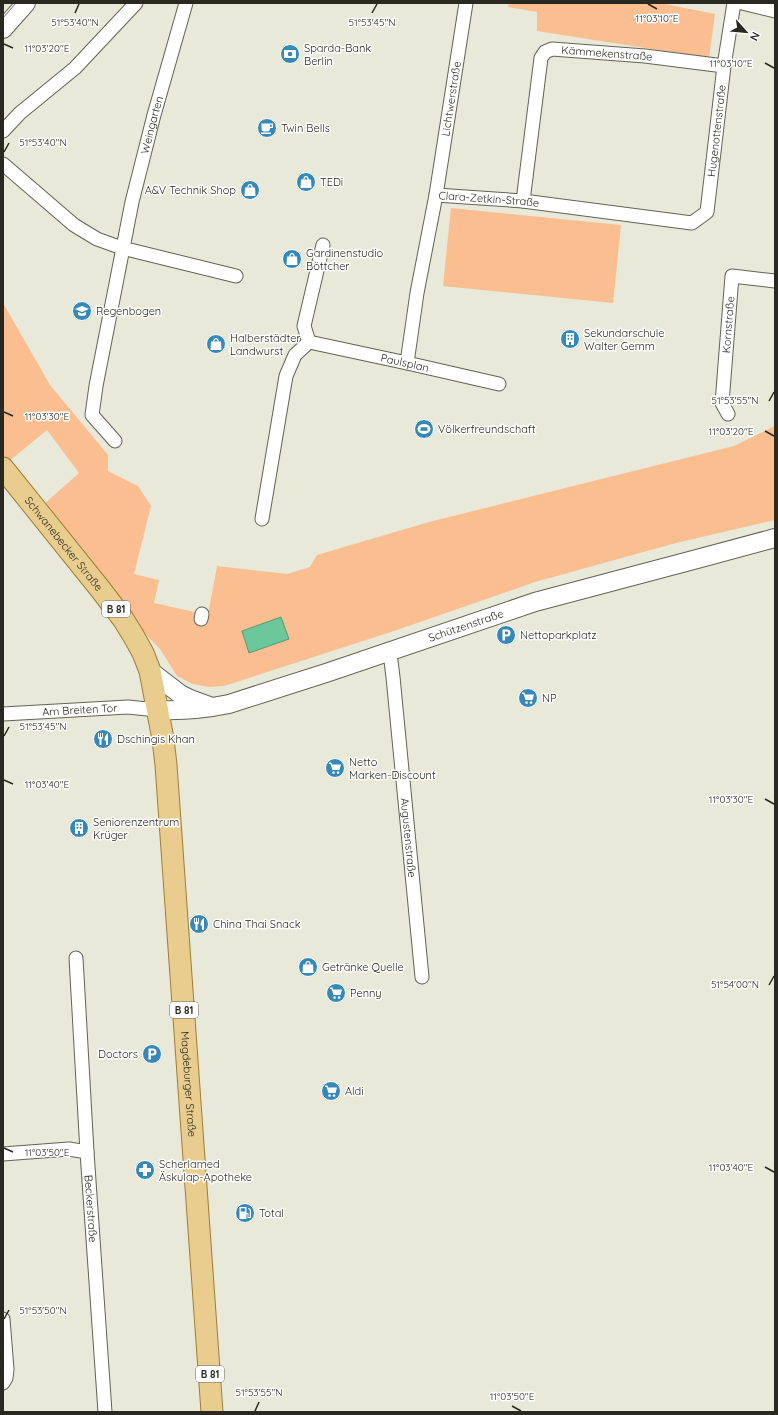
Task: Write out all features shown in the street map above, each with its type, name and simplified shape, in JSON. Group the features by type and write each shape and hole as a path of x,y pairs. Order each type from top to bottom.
{"main road":[{"path":"3,29 26,3"},
{"name":"Schwanebecker Straße","path":"3,468 123,619 143,653 150,671 157,710"},
{"name":"Schützenstraße","path":"157,710 178,711 213,708 244,700 535,602 775,538"},
{"path":"150,671 185,696 213,708"},
{"name":"Magdeburger Straße","path":"157,710 163,739 166,765 212,1412"}],"street":[{"path":"3,131 20,113 75,68 136,3"},
{"name":"Weingarten","path":"115,441 92,415 96,386 122,248 154,112 186,3"},
{"name":"Lichtwerstraße","path":"436,195 466,3"},
{"name":"Hugenottenstraße","path":"707,212 724,66 734,3"},
{"path":"742,3 775,11"},
{"name":"Kämmekenstraße","path":"523,201 541,58 545,52 552,49 645,56 724,66"},
{"path":"3,164 74,225 97,238 122,248 236,276"},
{"name":"Clara-Zetkin-Straße","path":"408,363 417,293 436,195 523,201 692,223 707,212"},
{"path":"262,519 286,376 295,356 309,342 304,326 323,245"},
{"name":"Kornstraße","path":"728,414 722,403 732,276 775,281"},
{"name":"Paulsplan","path":"309,342 499,384"},
{"name":"Augustenstraße","path":"388,651 393,675 422,977"},
{"name":"Am Breiten Tor","path":"3,714 128,707 157,710"},
{"name":"Beckerstraße","path":"76,958 87,1152 105,1412"},
{"path":"3,1154 69,1149 87,1152"},
{"path":"3,1319 7,1369 6,1378 3,1383"}],"shaded area":[{"path":"509,3 660,3 715,14 709,58 537,31 537,12 508,7"},
{"path":"451,208 621,225 613,303 443,286"},
{"path":"3,303 50,385 108,455 108,471 138,486 151,506 134,574 159,580 154,603 208,615 217,566 287,574 310,567 317,555 429,522 734,446 775,426 775,520 676,543 535,582 397,630 224,686 209,687 193,684 177,676 160,649 147,636 97,570 43,505 79,473 47,430 8,462 3,455"},
{"path":"281,617 289,639 249,653 242,631"}],"tram line":[{"path":"3,18 16,3"}],"place":[{"name":"Sparda-Bank Berlin","path":"290,54"},
{"name":"Twin Bells","path":"267,128"},
{"name":"TEDi","path":"306,182"},
{"name":"A&V Technik Shop","path":"250,190"},
{"name":"Gardinenstudio Böttcher","path":"292,259"},
{"name":"Regenbogen","path":"82,311"},
{"name":"Sekundarschule Walter Gemm","path":"570,339"},
{"name":"Halberstädter Landwurst","path":"216,344"},
{"name":"Völkerfreundschaft","path":"424,429"},
{"name":"Nettoparkplatz","path":"506,635"},
{"name":"NP","path":"528,698"},
{"name":"Dschingis Khan","path":"103,739"},
{"name":"Netto Marken-Discount","path":"335,768"},
{"name":"Seniorenzentrum Krüger","path":"79,828"},
{"name":"China Thai Snack","path":"199,924"},
{"name":"Getränke Quelle","path":"308,967"},
{"name":"Penny","path":"336,993"},
{"name":"Doctors","path":"152,1054"},
{"name":"Aldi","path":"331,1091"},
{"name":"Scherlamed Äskulap-Apotheke","path":"145,1170"},
{"name":"Total","path":"245,1213"}]}
